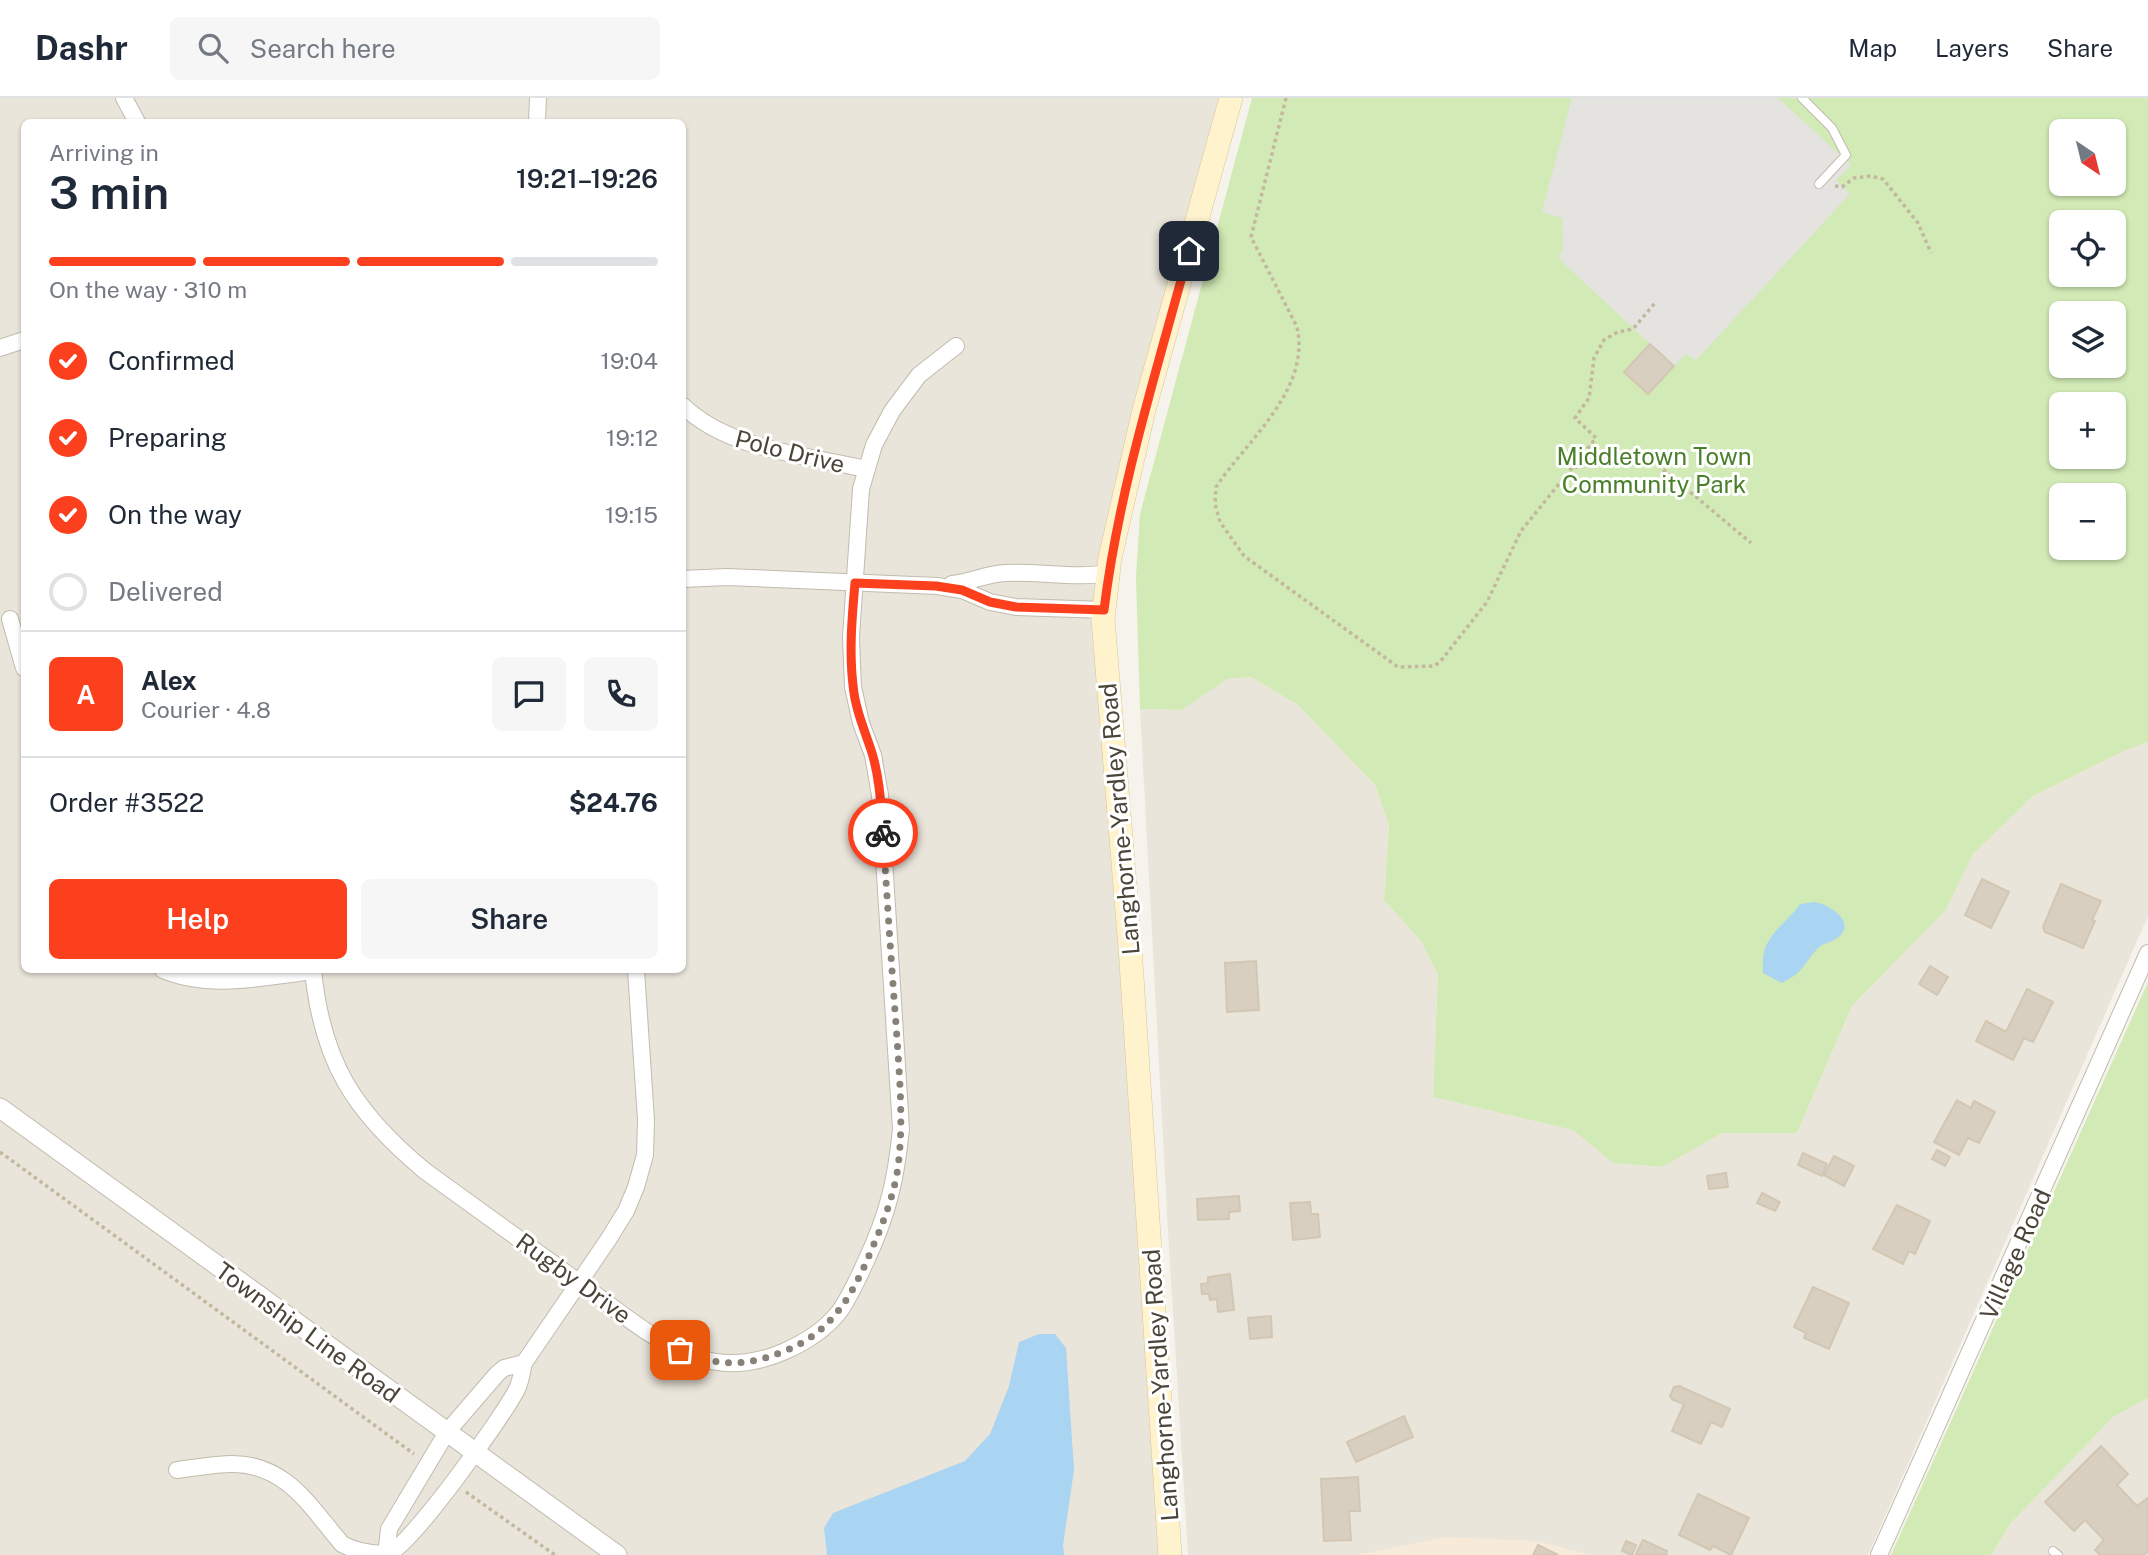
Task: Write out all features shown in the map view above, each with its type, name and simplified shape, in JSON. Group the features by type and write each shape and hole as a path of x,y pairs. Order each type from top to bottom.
{"main road":[{"name":"Langhorne-Yardley Road","path":"1170,1555 1130,947 1104,610 1108,573 1144,410 1231,98"}],"street":[{"path":"124,98 134,119"},
{"path":"537,98 537,119"},
{"path":"0,348 21,341"},
{"name":"Rugby Drive","path":"314,973 324,1033 331,1056 365,1114 398,1149 578,1282 666,1343 695,1357 744,1363 765,1360 803,1344 825,1327 839,1312 880,1230 891,1199 901,1129 880,795 873,755 860,723 853,687 851,637 857,526 865,470 873,445 902,395 919,375 956,346"},
{"name":"Polo Drive","path":"686,408 709,427 755,445 865,470"},
{"path":"936,586 970,582 1004,573 1080,576 1108,573"},
{"path":"686,579 727,577 936,586 962,590 990,602 1016,607 1104,610"},
{"path":"12,619 21,656"},
{"name":"Village Road","path":"1880,1555 2148,953"},
{"path":"172,973 191,979 231,981 291,973"},
{"path":"177,1470 231,1464 263,1468 292,1485 342,1544 362,1552 386,1555 393,1552 410,1535 476,1453 519,1386 524,1363 626,1211 645,1155 646,1120 636,973"},
{"name":"Township Line Road","path":"0,1108 617,1555"},
{"path":"386,1555 389,1529 447,1432 497,1374 504,1368 524,1363"}],"lane":[{"path":"1802,98 1832,128 1846,155 1819,184"}],"path":[{"path":"1286,98 1251,237 1297,327 1300,339 1298,357 1290,384 1278,407 1216,487 1215,504 1220,522 1234,546 1244,556 1398,667 1434,666 1440,663 1474,622 1487,602 1521,531 1596,438 1575,418 1589,398 1594,358 1604,340 1618,332 1633,329 1656,303"},
{"path":"1819,184 1842,187 1854,177 1871,176 1882,179 1917,223 1931,253"},
{"path":"1574,467 1644,463 1659,466 1751,543"},
{"path":"0,1152 427,1464"},
{"path":"452,1482 555,1555"}],"shaded area":[{"path":"0,98 1231,98 1110,558 1170,1555 0,1555"},
{"path":"1572,98 1778,98 1851,165 1836,180 1850,194 1696,360 1686,354 1674,366 1559,259 1563,246 1562,218 1542,212"},
{"path":"1251,677 1298,705 1375,785 1389,824 1384,900 1421,941 1438,974 1433,1097 1573,1130 1613,1163 1661,1167 1722,1133 1797,1133 1852,1006 1946,910 1973,854 2033,796 2148,742 2148,916 1868,1555 1188,1555 1140,709 1182,710 1227,679"},
{"path":"2148,1398 2148,1555 1991,1555 2011,1523 2113,1417"},
{"path":"1446,1537 1536,1541 1591,1555 1356,1555"}],"green space":[{"name":"Middletown Town Community Park","path":"1252,98 2148,98 2148,742 2033,796 1973,854 1946,910 1852,1006 1797,1133 1722,1133 1662,1167 1613,1163 1573,1130 1433,1097 1438,974 1421,941 1384,900 1389,825 1375,785 1298,705 1251,677 1227,679 1182,710 1140,709 1136,577 1140,514"},
{"path":"2148,982 2148,1398 2113,1417 2011,1523 1991,1555 1891,1555"}],"water":[{"path":"1815,902 1840,916 1845,927 1842,933 1819,947 1799,972 1782,983 1763,973 1764,951 1774,934 1800,904"},
{"path":"1039,1334 1055,1334 1066,1348 1074,1470 1063,1545 1064,1555 827,1555 824,1528 833,1513 965,1461 990,1434 1009,1386 1019,1342"}],"building":[{"path":"1650,344 1674,366 1648,394 1624,372"},
{"path":"1982,879 2009,892 1991,928 1965,915"},
{"path":"2061,884 2101,901 2083,948 2045,932 2043,927"},
{"path":"1256,961 1259,1010 1227,1012 1225,963"},
{"path":"1930,966 1948,977 1937,995 1919,984"},
{"path":"2027,989 2053,1002 2033,1042 2024,1038 2013,1060 1976,1041 1986,1021 2006,1032"},
{"path":"1957,1100 1971,1108 1974,1101 1995,1112 1979,1143 1968,1138 1959,1155 1934,1142"},
{"path":"1937,1150 1950,1157 1945,1166 1932,1159"},
{"path":"1803,1153 1827,1164 1822,1176 1798,1165"},
{"path":"1834,1156 1854,1166 1844,1186 1824,1175"},
{"path":"1726,1173 1728,1187 1709,1189 1707,1176"},
{"path":"1762,1193 1780,1202 1775,1211 1757,1203"},
{"path":"1239,1196 1240,1211 1229,1212 1229,1219 1198,1220 1197,1199"},
{"path":"1310,1202 1311,1214 1318,1214 1320,1237 1293,1240 1290,1203"},
{"path":"1897,1205 1930,1221 1915,1254 1909,1251 1903,1264 1873,1249"},
{"path":"1230,1274 1234,1310 1218,1312 1217,1299 1210,1300 1209,1294 1202,1294 1201,1284 1208,1283 1208,1277"},
{"path":"1813,1287 1849,1303 1829,1349 1804,1338 1806,1333 1794,1327"},
{"path":"1271,1316 1272,1337 1250,1339 1248,1318"},
{"path":"1679,1386 1730,1409 1722,1427 1711,1422 1701,1444 1672,1431 1684,1404 1670,1396 1674,1387"},
{"path":"1404,1416 1413,1437 1356,1462 1347,1442"},
{"path":"2101,1446 2128,1474 2117,1485 2137,1506 2148,1498 2148,1551 2144,1555 2100,1555 2095,1550 2104,1540 2085,1520 2074,1531 2045,1502"},
{"path":"1358,1477 1360,1511 1349,1511 1351,1540 1324,1541 1321,1479"},
{"path":"1698,1494 1749,1518 1731,1555 1713,1546 1710,1550 1679,1535"},
{"path":"1643,1540 1667,1551 1666,1555 1636,1554"},
{"path":"1626,1541 1636,1545 1632,1555 1622,1551"},
{"path":"1538,1545 1558,1555 1533,1555"}],"way so far":[{"path":"680,1350 695,1357 719,1362 744,1363 765,1360 803,1344 839,1312 880,1230 898,1167 901,1129 883,833"}],"route":[{"path":"883,833 873,755 860,723 853,687 851,637 855,583 936,586 962,590 990,602 1016,607 1104,610 1110,558 1144,410 1189,251"}]}
